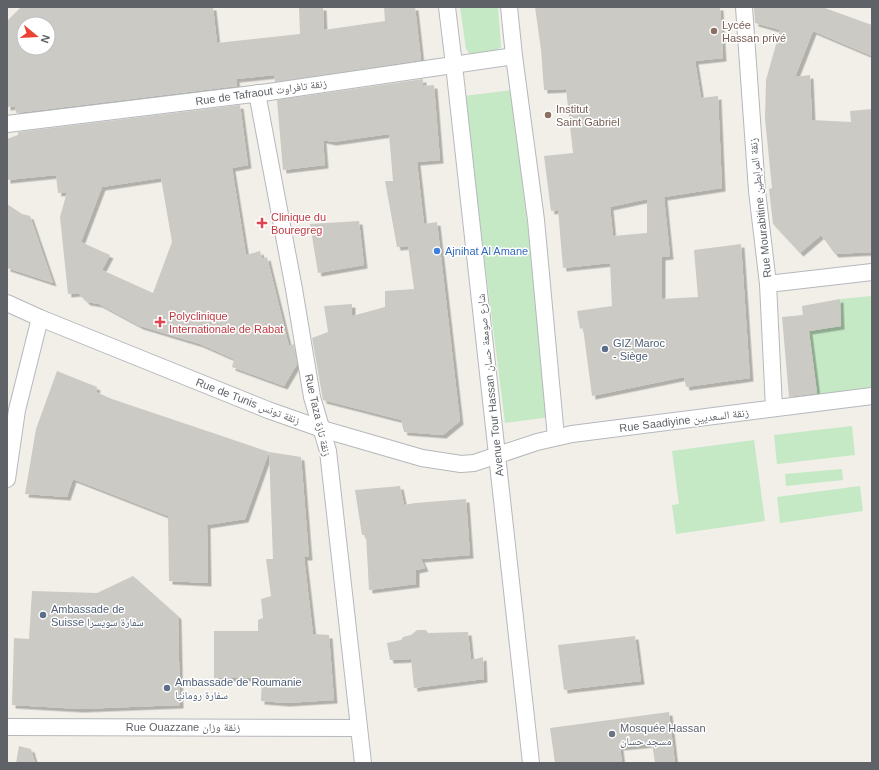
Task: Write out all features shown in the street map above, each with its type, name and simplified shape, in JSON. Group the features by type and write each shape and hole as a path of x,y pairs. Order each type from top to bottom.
{"street":[{"name":"Avenue Tour Hassan شارع صومعة حسان","path":"447,7 498,455 531,763"},
{"path":"509,7 514,56 536,220 556,437"},
{"name":"Rue Mourabitine زنقة المرابطين","path":"744,7 757,191 768,284 774,408"},
{"name":"Rue de Tafraout زنقة تافراوت","path":"7,124 257,93 514,56"},
{"name":"Rue Taza زنقة تازة","path":"257,93 294,289 312,397 328,451 363,763"},
{"path":"768,284 872,272"},
{"name":"Rue de Tunis زنقة تونس","path":"7,303 40,318 268,410 322,429 415,456 450,462 474,463 498,455"},
{"path":"7,479 17,410 40,318"},
{"name":"Rue Saadiyine زنقة السعديين","path":"498,455 556,437 872,396"},
{"name":"Rue Ouazzane زنقة وزان","path":"7,727 359,728"}],"green space":[{"path":"460,7 498,7 501,47 496,51 475,55 470,54 466,49"},
{"path":"511,90 551,417 505,423 464,96"},
{"path":"872,296 872,388 817,394 809,331 841,326 840,299"},
{"path":"852,426 855,455 777,464 774,435"},
{"path":"754,440 765,521 676,534 672,505 679,504 672,451"},
{"path":"842,469 843,480 786,486 785,474"},
{"path":"860,486 863,511 780,523 777,497"}],"building":[{"path":"21,7 213,7 217,43 300,34 299,7 323,7 324,30 385,21 384,7 415,7 421,60 275,82 274,75 236,79 237,86 16,113 15,106 7,107 7,21"},
{"path":"535,7 720,7 723,58 695,61 701,98 718,96 722,188 664,197 670,256 662,257 662,299 698,297 694,250 741,244 750,378 686,387 684,377 592,396 583,328 580,329 577,311 612,306 610,263 563,268 558,210 551,211 544,156 573,153 566,89 544,90 541,50","holes":["647,199 647,233 613,236 610,207"]},
{"path":"754,7 822,7 872,25 872,56 813,31 795,77 810,75 812,120 851,122 850,111 872,109 872,252 835,254 821,235 800,253 773,224 769,189 772,188 765,119 766,80 780,30 755,23"},
{"path":"423,79 423,86 434,85 440,160 417,162 424,224 437,222 460,421 443,435 404,432 401,420 323,400 312,338 328,332 324,306 352,304 352,316 385,307 385,291 414,289 408,246 397,247 385,181 393,181 389,134 333,142 323,140 325,165 283,170 277,100"},
{"path":"240,105 248,165 232,168 246,255 260,251 262,259 267,257 289,346 294,344 297,364 284,386 232,367 234,359 200,344 140,326 99,304 87,302 78,293 68,294 60,217 67,192 58,193 56,175 7,180 7,139 18,135 18,132","holes":["161,178 172,242 153,293 102,270 110,255 81,242 102,187"]},
{"path":"7,204 22,214 30,216 53,283 7,268"},
{"path":"359,221 364,265 318,273 310,224"},
{"path":"840,299 841,326 809,331 817,393 789,397 782,317 803,315 802,306"},
{"path":"57,371 97,387 96,392 112,399 269,452 245,519 207,525 208,583 169,581 168,516 73,479 67,497 25,494 36,429"},
{"path":"269,452 301,457 309,557 304,557 313,634 329,635 334,700 286,703 261,701 262,678 214,678 214,631 258,631 258,620 263,618 261,599 271,596 266,559 273,559"},
{"path":"400,486 404,505 466,499 470,555 421,559 425,568 416,570 416,584 369,590 366,535 362,535 355,490"},
{"path":"133,576 178,616 180,705 80,709 12,705 14,638 29,639 32,591 97,593"},
{"path":"417,630 426,630 428,633 468,632 471,660 483,657 484,679 414,688 411,659 390,660 387,643 401,640 403,637 411,635"},
{"path":"635,636 641,681 564,690 558,645"},
{"name":"Mosquée Hassan مسجد حسان","path":"669,712 675,763 655,763 652,744 620,747 622,763 555,763 550,728"},
{"path":"19,746 31,749 35,763 16,763"}],"place":[{"name":"Lycée Hassan privé","path":"714,31"},
{"name":"Institut Saint Gabriel","path":"548,115"},
{"name":"Clinique du Bouregreg","path":"262,223"},
{"name":"Ajnihat Al Amane","path":"437,251"},
{"name":"Polyclinique Internationale de Rabat","path":"160,322"},
{"name":"GIZ Maroc - Siège","path":"605,349"},
{"name":"Ambassade de Suisse سفارة سويسرا","path":"43,615"},
{"name":"Ambassade de Roumanie سفارة رومانيا","path":"167,688"},
{"name":"Mosquée Hassan مسجد حسان","path":"612,734"}]}
